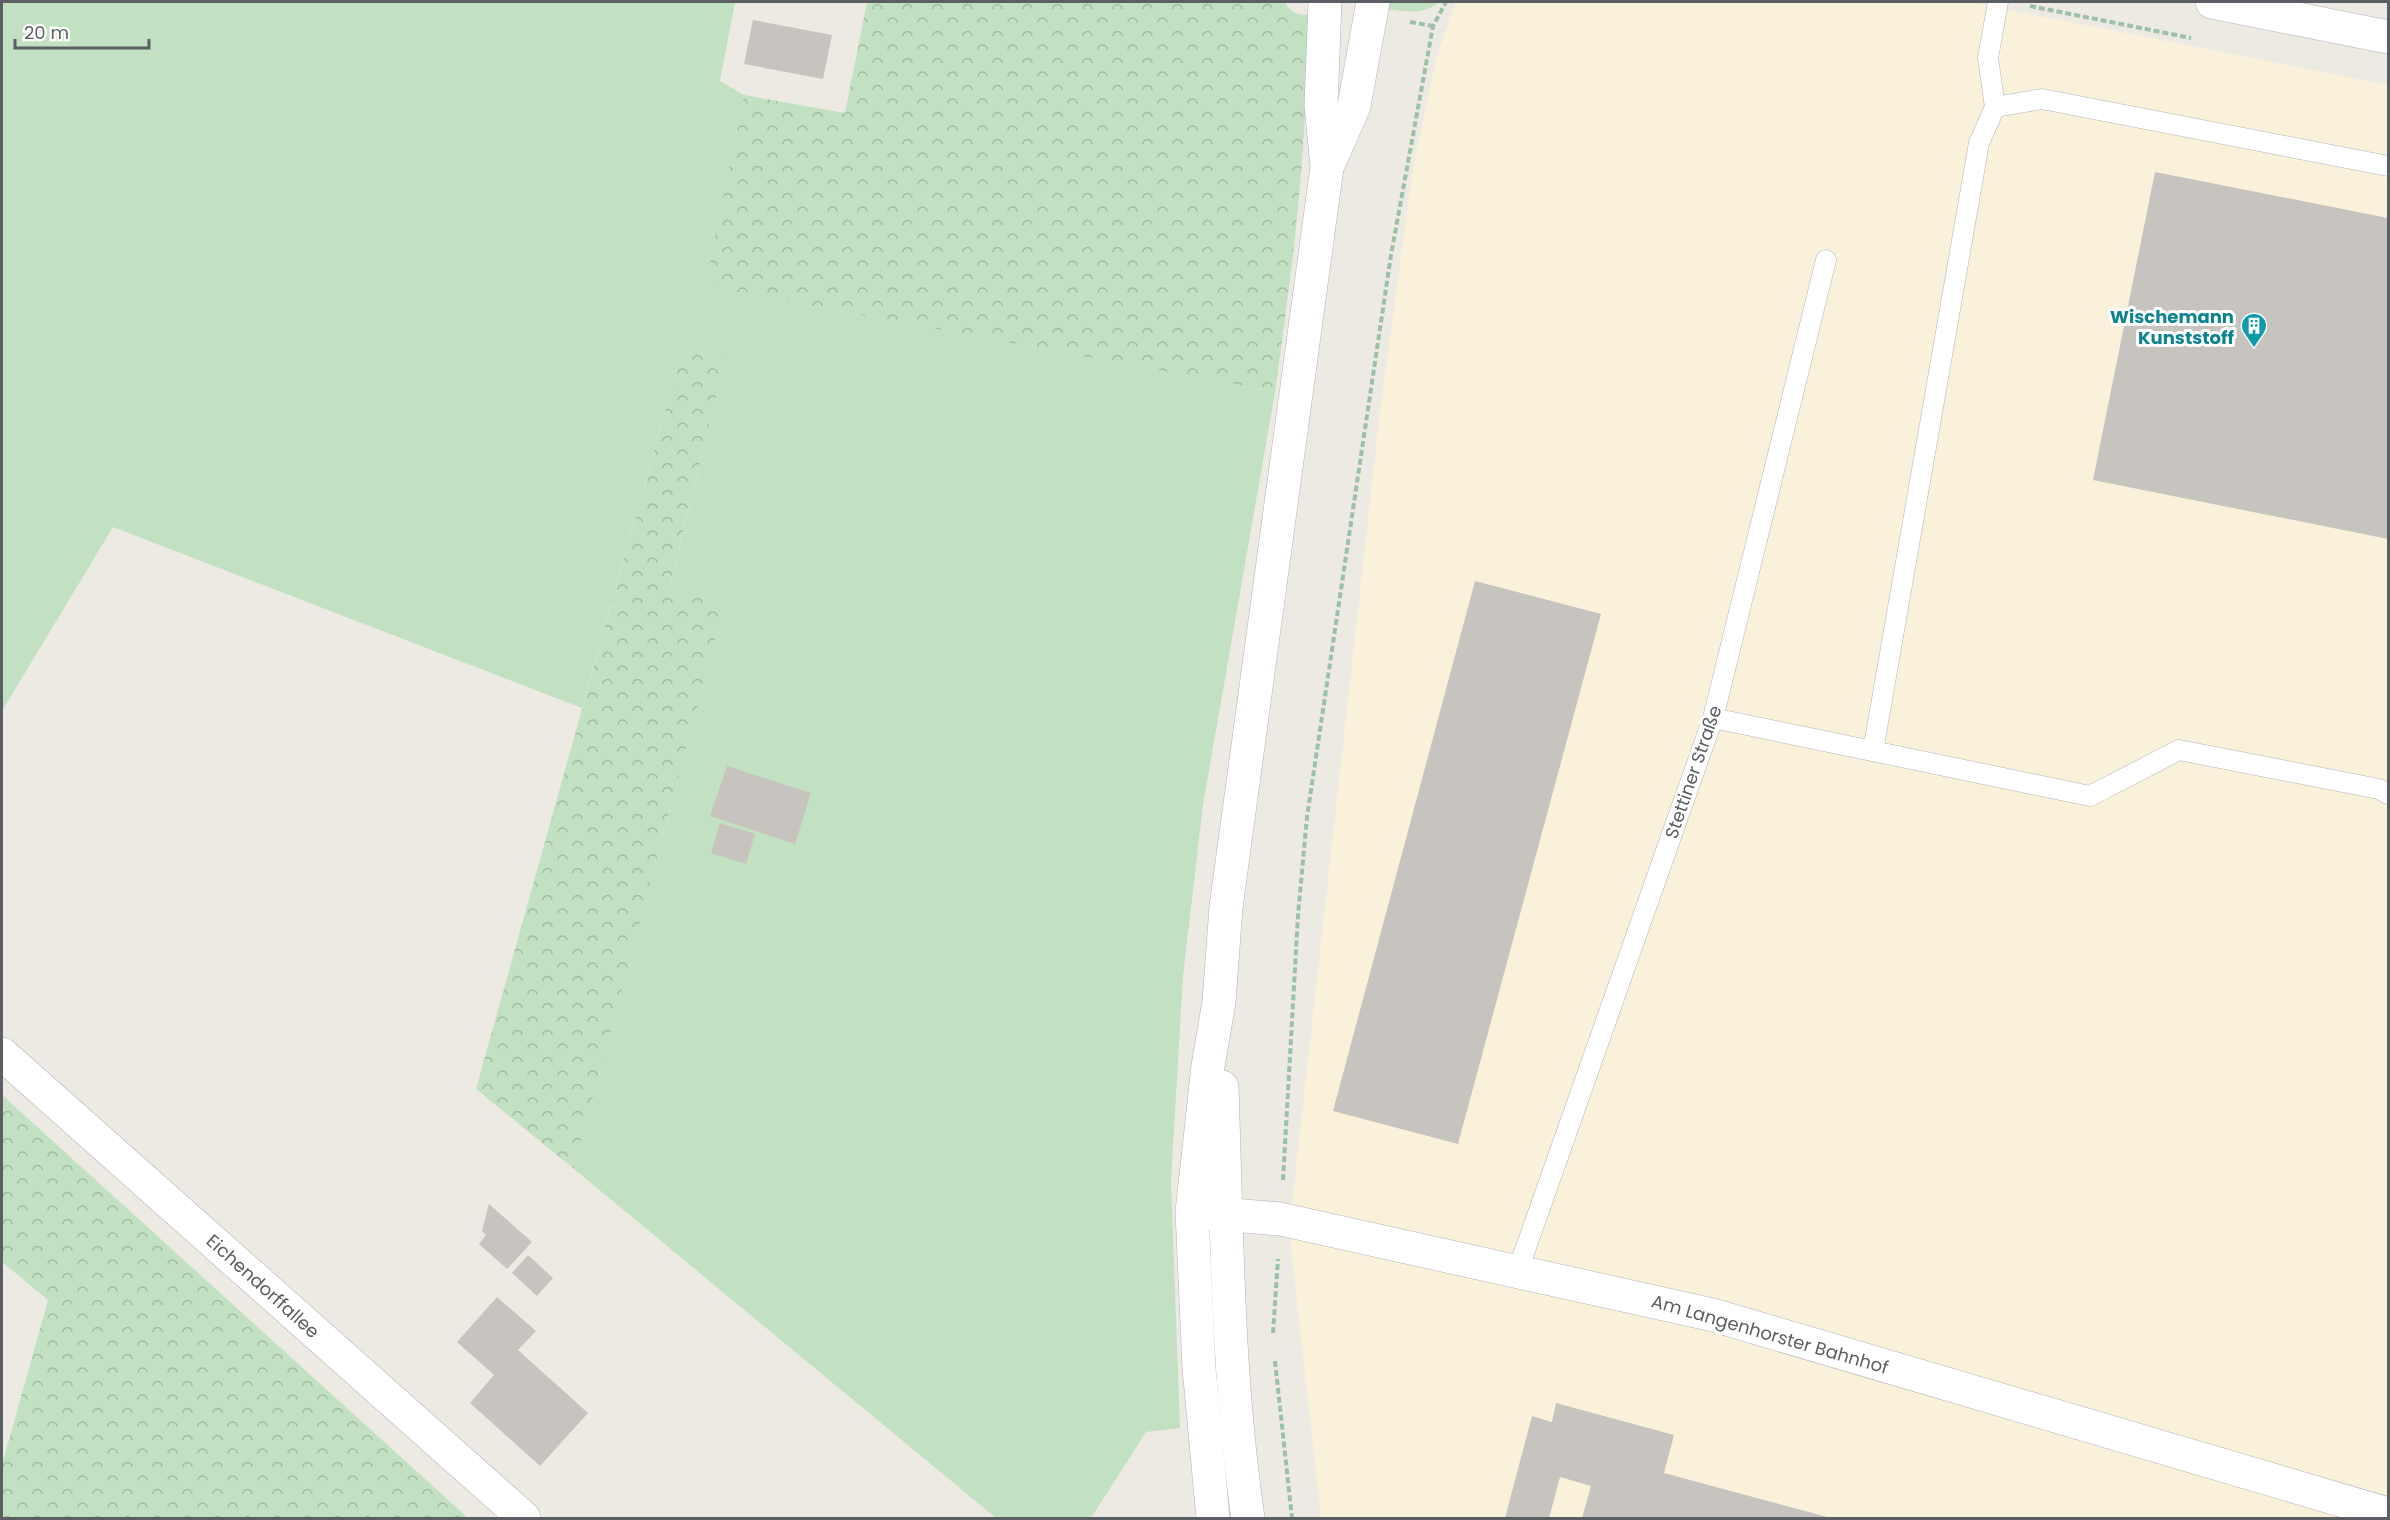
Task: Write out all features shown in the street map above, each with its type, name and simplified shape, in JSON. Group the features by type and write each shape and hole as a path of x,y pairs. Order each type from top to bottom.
{"street":[{"path":"1213,1518 1199,1368 1192,1212 1208,1066 1219,1002 1228,895 1327,167 1321,105 1325,2"},
{"path":"1327,167 1354,106 1373,2"},
{"path":"2211,2 2388,37"},
{"path":"1219,1002 1229,1312 1236,1408 1248,1518"},
{"name":"Eichendorffallee","path":"2,1054 524,1518"},
{"name":"Am Langenhorster Bahnhof","path":"1192,1212 1280,1220 1518,1270 1713,1315 2335,1509 2388,1514"}],"lane":[{"path":"1873,751 1979,143 1995,107 1988,58 1998,2"},
{"path":"1995,107 2042,99 2388,166"},
{"name":"Stettiner Straße","path":"1518,1270 1713,718 1826,260"},
{"path":"1713,718 2090,796 2179,750 2379,789 2388,794"}],"path":[{"path":"1273,1339 1298,915 1307,817 1391,255 1433,26 1446,2"},
{"path":"1274,1350 1292,1518"}],"shaded area":[{"path":"1456,2 1969,2 2388,85 2388,1518 1321,1518 1289,1230 1380,412 1413,168 1437,55"}],"green space":[{"path":"2,2 735,2 720,81 744,95 706,286 1275,392 1203,805 1183,976 1171,1180 1180,1428 1146,1432 1091,1518 996,1518 574,1169 725,603 669,590 725,360 683,347 582,708 113,527 2,711"},
{"path":"867,2 1285,2 1295,13 1311,15 1299,201 1275,392 705,286 744,95 845,113"},
{"path":"1391,2 1439,2 1428,9 1408,12 1387,9"},
{"path":"683,347 725,360 669,589 725,603 574,1169 476,1089"},
{"path":"2,1095 468,1518 2,1518 2,1465 48,1300 2,1262"}],"building":[{"path":"753,20 832,35 823,79 744,64"},
{"name":"Wischemann Kunststoff","path":"2155,172 2388,218 2388,539 2093,480"},
{"path":"1475,581 1601,614 1458,1144 1333,1111"},
{"path":"727,766 811,793 795,844 710,816"},
{"path":"720,823 755,834 746,864 711,853"},
{"path":"489,1204 532,1242 507,1269 479,1244 486,1235 482,1231"},
{"path":"528,1255 553,1278 537,1296 512,1273"},
{"path":"497,1297 536,1331 518,1350 588,1413 540,1466 470,1403 494,1375 457,1342"},
{"path":"1556,1403 1674,1435 1664,1473 1831,1518 1582,1518 1591,1486 1560,1477 1549,1518 1505,1518 1532,1416 1552,1422"}],"place":[{"name":"Wischemann Kunststoff","path":"2254,349"}]}
